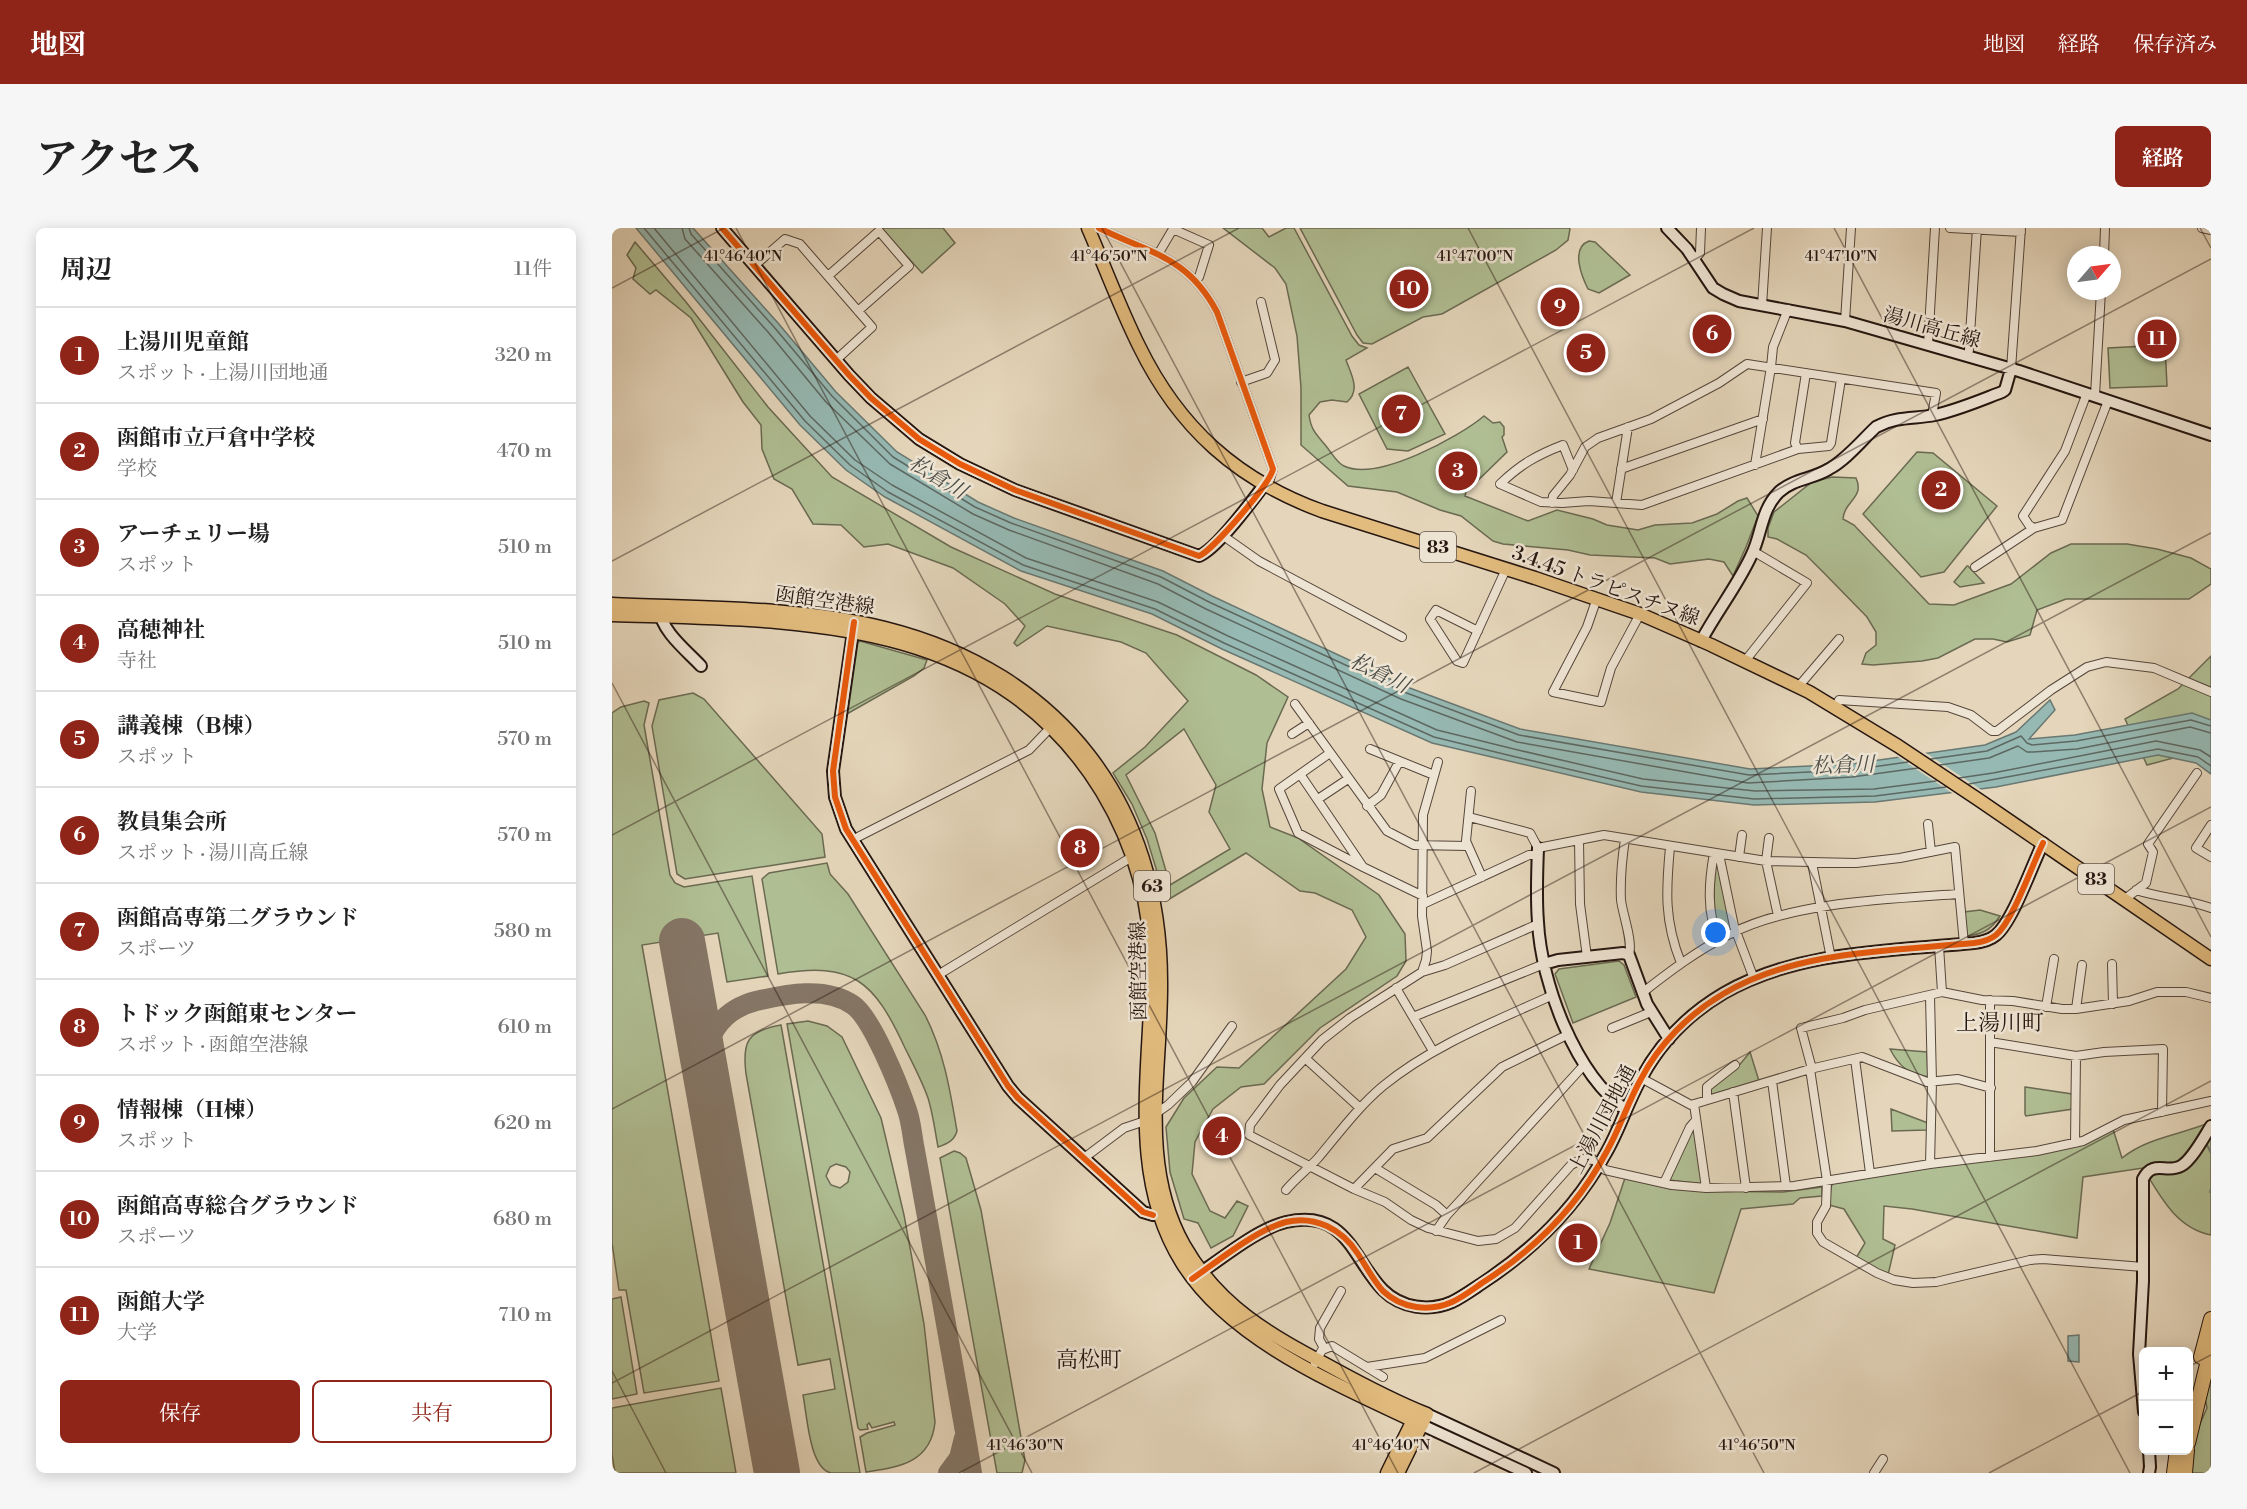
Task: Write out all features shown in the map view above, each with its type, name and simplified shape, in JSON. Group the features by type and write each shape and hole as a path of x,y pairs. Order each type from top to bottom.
{"highway":[{"path":"2189,1401 2211,1319"},
{"path":"2193,1422 2211,1348"},
{"path":"2174,1473 2176,1455"},
{"path":"2185,1473 2187,1455"}],"main road":[{"name":"3.4.45 トラピスチヌ線","path":"1088,228 1139,346 1157,379 1189,422 1219,453 1264,485 1322,511 1597,598 1640,614 1798,687 1898,746 2211,959"},
{"name":"函館空港線","path":"612,604 659,611 854,626 971,669 1054,723 1096,782 1137,854 1146,905 1151,962 1148,1164 1153,1194 1172,1245 1197,1275 1220,1310 1236,1323 1281,1353 1314,1365 1420,1417"},
{"name":"函館空港線","path":"612,615 659,611"},
{"path":"1387,1473 1420,1417"},
{"path":"1398,1473 1420,1417"}],"street":[{"path":"722,228 871,398 919,439 960,464 1015,490 1199,556 1205,554 1270,479 1273,469 1217,312 1205,291 1190,274 1167,258 1099,228"},
{"name":"湯川高丘線","path":"1667,228 1679,239 1707,280 1723,294 1762,306 1845,321 2011,369 2211,435"},
{"path":"1694,260 1700,253 1701,228"},
{"path":"1762,306 1767,228"},
{"path":"1845,321 1851,228"},
{"path":"1928,345 1935,228"},
{"path":"1701,641 1746,567 1753,553 1766,511 1780,492 1795,482 1835,466 1883,423 1902,418 1932,415 2005,390 2011,369 2021,230 1950,228"},
{"path":"2104,246 2105,228"},
{"path":"2202,228 2211,230"},
{"path":"1160,251 1173,229 1209,245 1199,277"},
{"path":"1969,350 1977,229"},
{"path":"828,276 879,231 909,266 858,310"},
{"path":"754,266 785,239 800,244 858,310 872,327 836,360"},
{"path":"2034,528 2023,516 2065,451 2091,394 2101,300"},
{"path":"1241,382 1267,373 1275,360 1261,302"},
{"path":"1755,465 1773,347 1788,309"},
{"path":"1552,503 1553,496 1573,470 1585,447 1598,438 1651,419 1719,383 1747,364 1936,393 1932,415"},
{"path":"1798,449 1795,443 1806,373"},
{"path":"1573,470 1563,445 1540,454 1518,467 1500,484 1542,502 1589,501 1642,505 1798,449 1829,446 1832,443 1841,379"},
{"path":"1975,567 2034,528 2062,520 2106,406"},
{"path":"1621,469 1763,419"},
{"path":"1616,503 1628,427"},
{"path":"1222,535 1259,561 1402,637"},
{"path":"1745,661 1807,583 1758,554"},
{"path":"1478,631 1436,610 1430,618 1457,661 1463,663 1478,631 1506,569"},
{"path":"1597,598 1587,627 1553,692 1601,702 1611,668 1640,614"},
{"path":"659,611 678,647 701,666"},
{"path":"854,626 833,771 838,809 852,840 1013,1092 1143,1212 1153,1215"},
{"path":"1798,687 1839,639"},
{"path":"1834,708 1839,700 1948,707 1971,716 1992,731 1997,731 2051,690 2087,667 2106,662 2154,668 2211,692"},
{"path":"1296,704 1387,831 1420,845 1467,846"},
{"path":"852,840 1029,750 1054,723"},
{"path":"1292,734 1308,723"},
{"path":"1370,749 1434,774"},
{"path":"1330,753 1279,789 1298,833 1420,896 1482,877 1538,851 1604,835 1766,861 1812,863 1856,863 1955,847 1964,944"},
{"path":"1367,806 1381,795 1399,762"},
{"path":"1422,972 1426,951 1420,896 1420,845 1423,815 1438,762"},
{"path":"2125,899 2146,883 2153,852 2148,844 2197,773"},
{"path":"1300,774 1363,867"},
{"path":"1318,799 1348,779"},
{"path":"1471,791 1467,846 1482,877"},
{"path":"1469,817 1530,833 1538,851 1538,924 1544,964 1553,995 1569,1034 1585,1064 1612,1101 1626,1110"},
{"path":"1928,824 1931,852"},
{"path":"2211,825 2196,848 2211,856"},
{"path":"1739,856 1742,835"},
{"path":"1625,838 1621,885 1623,915 1631,948 1629,955 1651,1012 1669,1039"},
{"path":"1769,838 1766,861 1778,916"},
{"path":"1580,840 1580,904 1587,957"},
{"name":"上湯川団地通","path":"1197,1275 1274,1227 1294,1221 1315,1222 1334,1230 1347,1239 1378,1285 1390,1296 1416,1307 1438,1307 1457,1299 1525,1253 1572,1204 1599,1166 1641,1078 1669,1039 1706,1005 1754,979 1831,958 1988,940 2002,929 2007,921 2043,843"},
{"path":"1670,847 1667,909 1671,935 1681,963"},
{"path":"1717,853 1736,931 1754,979"},
{"path":"1717,853 1711,875 1710,906 1713,927 1719,940"},
{"path":"938,975 1137,854"},
{"path":"1812,863 1831,958"},
{"path":"2136,890 2151,895 2192,901 2211,908"},
{"path":"1642,993 1681,963 1719,940 1736,931 1778,916 1881,900 1959,894"},
{"path":"1538,924 1445,965 1422,972 1350,1018 1322,1040 1280,1085 1248,1130 1249,1135 1354,1189 1385,1202 1411,1220 1436,1231 1478,1241 1496,1239 1520,1224 1571,1165 1582,1159 1594,1160 1605,1170 1664,1183 1706,1188 1786,1186 2075,1143 2118,1122 2211,1101"},
{"path":"1939,946 1942,992"},
{"path":"1413,1017 1544,964 1623,953 1629,955"},
{"path":"2046,1007 2054,959"},
{"path":"2112,964 2113,1004"},
{"path":"2076,1009 2082,965"},
{"path":"1395,988 1433,1051"},
{"path":"2143,1266 2043,1259 1936,1282 1913,1283 1894,1280 1827,1246 1817,1233 1817,1222 1826,1206 1827,1181 1811,1069 1801,1028 1942,992 1990,1000 2076,1009 2113,1004 2157,992 2186,992 2211,998"},
{"path":"1286,1190 1360,1108 1390,1080 1433,1051 1553,995"},
{"path":"1930,996 1932,1082 1930,1164"},
{"path":"1990,1000 1990,1157"},
{"path":"1612,1028 1651,1012"},
{"path":"1084,1158 1124,1128 1150,1118 1192,1082 1232,1026"},
{"path":"1354,1189 1397,1146 1427,1138 1502,1067 1569,1034"},
{"path":"1990,1042 2076,1056 2163,1049 2162,1112"},
{"path":"2075,1143 2076,1056"},
{"path":"1641,1078 1691,1105 1811,1069 1862,1057 1927,1082 1958,1079 1991,1088"},
{"path":"1305,1058 1360,1108"},
{"path":"1855,1059 1870,1173"},
{"path":"1436,1231 1447,1215 1585,1064"},
{"path":"1707,1100 1707,1087 1735,1065"},
{"path":"1772,1081 1786,1186"},
{"path":"1733,1092 1746,1188"},
{"path":"1694,1104 1706,1188"},
{"path":"1664,1183 1690,1127 1696,1120"},
{"path":"2143,1401 2139,1354 2143,1266 2142,1179 2153,1168 2176,1168 2184,1165 2211,1126"},
{"path":"1375,1168 1436,1205 1447,1215"},
{"path":"1324,1348 1318,1334 1341,1291"},
{"path":"1367,1367 1425,1358 1501,1320"},
{"path":"1314,1365 1324,1348 1332,1346 1383,1377"},
{"path":"1420,1417 1526,1473"},
{"path":"1420,1417 1554,1473"},
{"path":"2149,1473 2150,1455"},
{"path":"1874,1473 1883,1459"}],"green space":[{"path":"881,228 943,228 955,243 922,273"},
{"path":"1223,228 1262,228 1269,237 1286,228 1294,228 1352,336 1359,345 1367,348 1346,360 1354,382 1353,392 1347,402 1332,400 1320,402 1309,415 1314,432 1341,465 1358,469 1376,468 1396,463 1456,435 1484,416 1493,423 1500,422 1504,427 1502,437 1507,452 1466,492 1465,496 1528,521 1557,510 1607,525 1638,530 1655,525 1692,523 1717,514 1747,498 1758,516 1733,576 1724,562 1709,559 1670,564 1655,558 1590,555 1568,550 1503,544 1493,541 1461,516 1397,492 1348,486 1301,445 1301,388 1297,336 1286,284 1275,268"},
{"path":"1300,228 1570,229 1568,240 1556,250 1442,314 1423,317 1372,344 1363,343 1357,335"},
{"path":"1589,241 1595,242 1630,275 1599,293 1588,289 1579,263 1579,256 1583,245"},
{"path":"635,242 686,302 768,407 832,477 951,547 1055,594 1177,635 1256,675 1288,697 1267,743 1262,789 1270,827 1298,838 1379,895 1405,934 1406,961 1397,976 1320,1028 1264,1084 1241,1087 1213,1109 1195,1142 1192,1174 1210,1211 1225,1218 1237,1201 1248,1206 1233,1236 1211,1248 1198,1223 1184,1219 1170,1172 1166,1127 1184,1098 1217,1067 1239,1068 1346,969 1366,937 1352,910 1315,893 1300,891 1246,853 1166,901 1147,839 1132,804 1113,773 1145,747 1188,701 1146,653 1121,642 1047,626 1017,646 1014,643 1025,626 1005,604 953,568 888,544 864,547 841,525 813,524 792,489 774,479 762,449 761,425 743,402 691,318 656,290 650,294 633,279 636,268 627,255","holes":["1184,729 1216,785 1209,812 1230,849 1170,885 1155,833 1126,775"]},
{"path":"2165,345 2167,386 2110,388 2108,348"},
{"path":"1408,367 1445,434 1408,451 1387,449 1359,394"},
{"path":"1917,452 1933,453 1997,506 1944,572 1921,577 1863,514"},
{"path":"1832,477 1856,478 1858,490 1844,513 1843,519 1854,525 1929,604 1954,605 2011,584 2051,553 2071,544 2127,544 2191,558 2211,569 2211,584 2189,599 2066,599 2037,610 2030,635 2007,642 1975,639 1938,658 1922,661 1862,664 1866,653 1876,645 1876,632 1867,617 1806,555 1777,539 1768,537 1768,528 1774,512 1812,482"},
{"path":"1967,566 1984,583 1960,587 1954,582"},
{"path":"860,641 927,660 924,668 914,676 845,715 855,644"},
{"path":"2211,656 2211,748 2147,765 2125,719 2178,689"},
{"path":"693,693 704,699 822,834 825,857 685,879 677,874 652,726 659,700"},
{"path":"644,701 649,703 644,725 670,875 675,883 684,887 752,876 768,976 727,982 718,933 642,945 719,1381 644,1393 626,1290 619,1290 612,1243 612,713 621,707"},
{"path":"827,863 830,874 848,894 932,1029 946,1071 957,1131 952,1140 944,1145 938,1147 931,1110 923,1085 894,1025 883,1006 871,992 858,981 843,974 804,971 778,974 762,879 769,873"},
{"path":"1715,864 1719,864 1731,928 1723,932 1719,930 1715,917"},
{"path":"1980,910 2000,916 1986,930 1967,936 1964,912"},
{"path":"1619,961 1624,965 1636,997 1573,1023 1555,974 1559,969"},
{"path":"808,1021 827,1026 842,1037 881,1118 904,1215 924,1324 935,1422 932,1436 920,1455 890,1468 866,1472 860,1437 895,1425 894,1422 872,1428 869,1423 868,1429 858,1428 787,1024","holes":["836,1164 846,1167 850,1172 848,1182 840,1188 831,1185 826,1176 830,1167"]},
{"path":"781,1025 860,1473 831,1473 824,1469 818,1461 810,1439 803,1395 835,1389 830,1359 798,1365 745,1063 746,1046 749,1040 761,1031"},
{"path":"1890,1049 1927,1052 1928,1077 1905,1068 1897,1061"},
{"path":"1750,1052 1759,1081 1710,1095 1711,1088 1737,1068"},
{"path":"2025,1087 2072,1094 2073,1109 2026,1116"},
{"path":"1891,1109 1928,1123 1927,1130 1892,1131"},
{"path":"2211,1122 2211,1235 2188,1226 2179,1218 2163,1200 2143,1168 2083,1177 2077,1238 1884,1206 1883,1239 1895,1245 1888,1275 1856,1258 1865,1243 1844,1209 1829,1205 1833,1183 1929,1167 2037,1154 2084,1144 2113,1129 2122,1158 2143,1145"},
{"path":"1692,1129 1695,1129 1702,1184 1669,1180"},
{"path":"954,1151 966,1158 981,1210 1025,1460 1022,1473 997,1473 940,1158"},
{"path":"1625,1178 1671,1189 1703,1191 1783,1192 1822,1187 1822,1196 1800,1198 1793,1204 1741,1209 1714,1293 1589,1269 1610,1223"},
{"path":"621,1297 637,1394 612,1399 612,1299"},
{"path":"2211,1366 2211,1473 2190,1473 2193,1440 2207,1408 2205,1398"},
{"path":"721,1388 736,1473 615,1473 612,1454 612,1408"}],"water":[{"name":"松倉川","path":"636,228 693,228 836,392 897,452 978,502 1014,518 1163,571 1407,687 1520,729 1750,769 1851,764 1985,745 2016,732 2050,700 2055,710 2029,739 2075,735 2192,713 2211,720 2211,774 2196,763 2158,755 1996,787 1875,802 1754,805 1641,792 1432,743 1222,649 1152,614 1021,571 885,497 846,470 800,425"},
{"path":"2079,1335 2079,1362 2068,1361 2068,1336"}],"pier":[{"path":"1923,751 1983,791 1955,795 1895,755"}],"waterway":[{"path":"2206,1143 2211,1153"}],"taxiway":[{"path":"704,1062 709,1041 720,1023 735,1010 756,1001 793,994 831,995 853,1005 868,1024 891,1070 910,1119 972,1473"},
{"path":"948,1473 959,1458 964,1438"},
{"path":"776,1465 781,1473"}],"runway":[{"path":"682,941 777,1473"}],"cycle path":[{"path":"722,228 849,375 871,398 919,439 960,464 1015,490 1199,556 1216,542 1240,516 1262,488 1273,469 1217,312 1205,293 1193,279 1166,259 1099,228"},
{"path":"854,622 833,771 835,797 846,829 1008,1086 1018,1098 1143,1212 1153,1215"},
{"path":"1192,1279 1262,1232 1297,1220 1317,1222 1344,1237 1352,1245 1383,1291 1399,1302 1426,1308 1456,1300 1519,1256 1537,1241 1568,1208 1583,1190 1607,1151 1648,1066 1666,1042 1698,1011 1723,994 1752,980 1813,961 1878,951 1974,943 1991,938 2009,918 2043,843"}],"place":[{"name":"函館高専総合グラウンド","path":"1409,289"},
{"name":"情報棟（H棟）","path":"1560,307"},
{"name":"教員集会所","path":"1712,334"},
{"name":"函館大学","path":"2157,339"},
{"name":"講義棟（B棟）","path":"1586,353"},
{"name":"函館高専第二グラウンド","path":"1401,414"},
{"name":"アーチェリー場","path":"1458,471"},
{"name":"函館市立戸倉中学校","path":"1941,490"},
{"name":"トドック函館東センター","path":"1080,848"},
{"name":"高穂神社","path":"1222,1136"},
{"name":"上湯川児童館","path":"1578,1243"}],"district":[{"name":"上湯川町","path":"2000,1022"},
{"name":"高松町","path":"1089,1359"}]}
